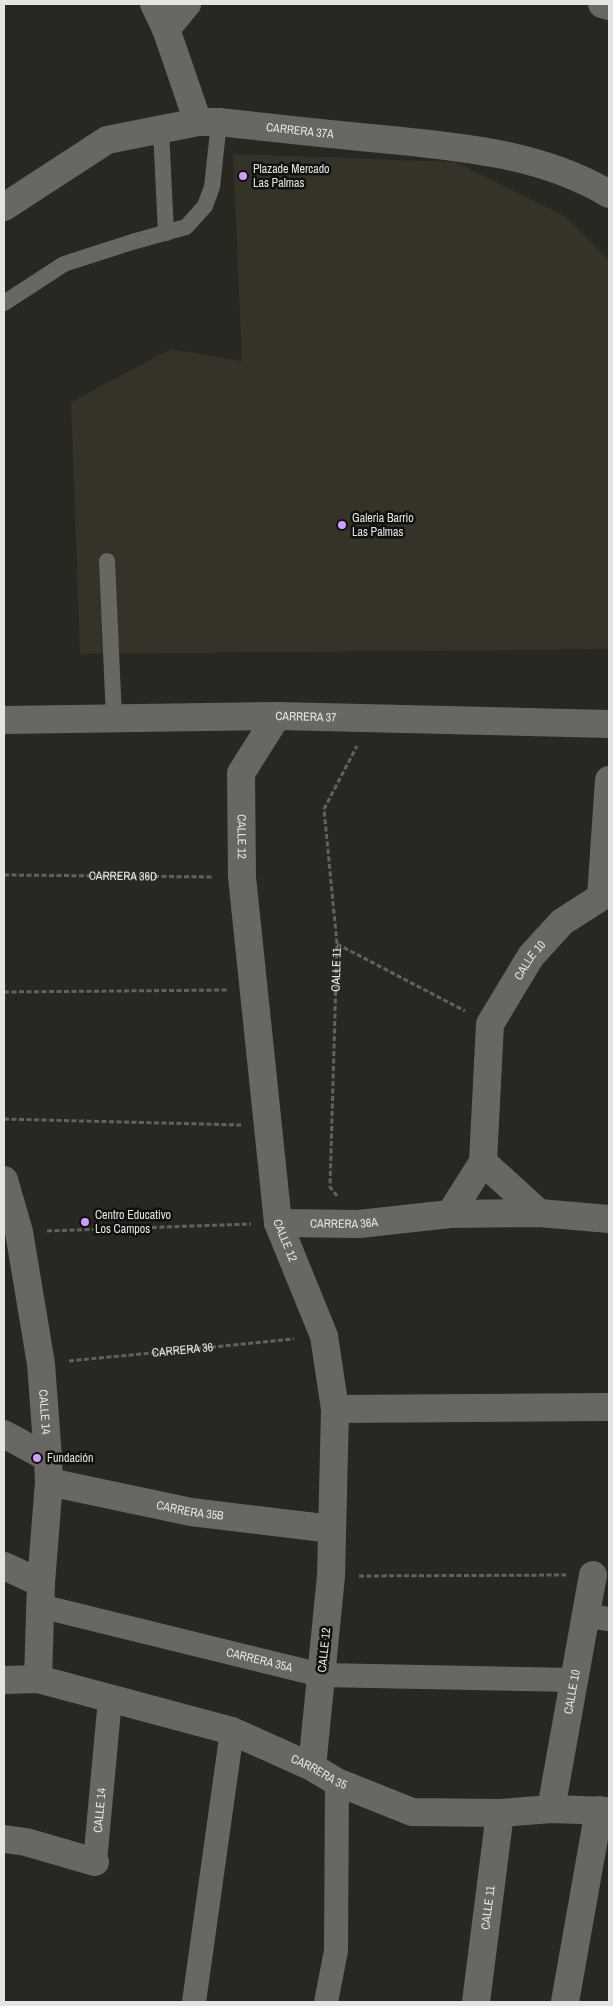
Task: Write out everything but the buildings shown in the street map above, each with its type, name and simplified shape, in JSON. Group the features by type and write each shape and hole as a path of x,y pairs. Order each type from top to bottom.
{"street":[{"path":"154,4 209,122"},
{"path":"166,29 187,4"},
{"path":"602,4 609,5"},
{"name":"CARRERA 37A","path":"4,207 107,140 209,122 455,147 520,158 595,185 609,194"},
{"name":"CARRERA 37","path":"4,720 278,716 609,724"},
{"name":"CALLE 12","path":"278,716 240,773 242,877 278,1223 324,1336 335,1410 331,1576 312,1767"},
{"name":"CALLE 10","path":"450,1214 483,1162 490,1024 531,956 562,922 605,896 609,780"},
{"path":"483,1162 539,1213"},
{"name":"CALLE 14","path":"4,1180 19,1232 41,1364 48,1470 40,1594 38,1679"},
{"name":"CARRERA 36A","path":"278,1223 359,1224 450,1214 539,1213 609,1219"},
{"path":"335,1410 609,1407"},
{"name":"CARRERA 35B","path":"4,1434 48,1470 191,1512 332,1529"},
{"name":"CARRERA 35A","path":"4,1566 40,1594 321,1675 574,1680"},
{"name":"CALLE 10","path":"551,1809 574,1680 597,1618 593,1575"},
{"path":"4,1680 38,1679"},
{"name":"CARRERA 35","path":"38,1679 232,1731 312,1767 338,1782 412,1812 500,1813 551,1809 604,1810"},
{"name":"CALLE 14","path":"95,1862 110,1699"},
{"path":"194,2002 232,1731"},
{"path":"326,2002 336,1952 338,1782"},
{"path":"566,2002 604,1810"},
{"name":"CALLE 11","path":"476,2002 500,1813"},
{"path":"4,1839 26,1842 95,1862"}],"lane":[{"path":"4,303 64,264 132,242 186,228 205,206 212,187 209,122"},
{"path":"161,130 166,233"},
{"path":"107,560 114,718"}],"path":[{"name":"CALLE 11","path":"359,1224 330,1187 337,944 324,809 371,718"},
{"name":"CARRERA 36D","path":"4,875 242,877"},
{"path":"337,944 490,1024"},
{"path":"4,992 255,990"},
{"path":"4,1119 267,1125"},
{"path":"19,1232 278,1223"},
{"name":"CARRERA 36","path":"41,1364 324,1336"},
{"path":"331,1576 593,1575"}],"shaded area":[{"name":"Galeria Barrio Las Palmas","path":"233,154 455,162 566,217 609,260 609,649 80,654 71,402 171,349 242,361"}],"place":[{"name":"Plazade Mercado Las Palmas","path":"243,176"},
{"name":"Galeria Barrio Las Palmas","path":"342,525"},
{"name":"Centro Educativo Los Campos","path":"85,1222"},
{"name":"Fundación","path":"37,1458"}]}
